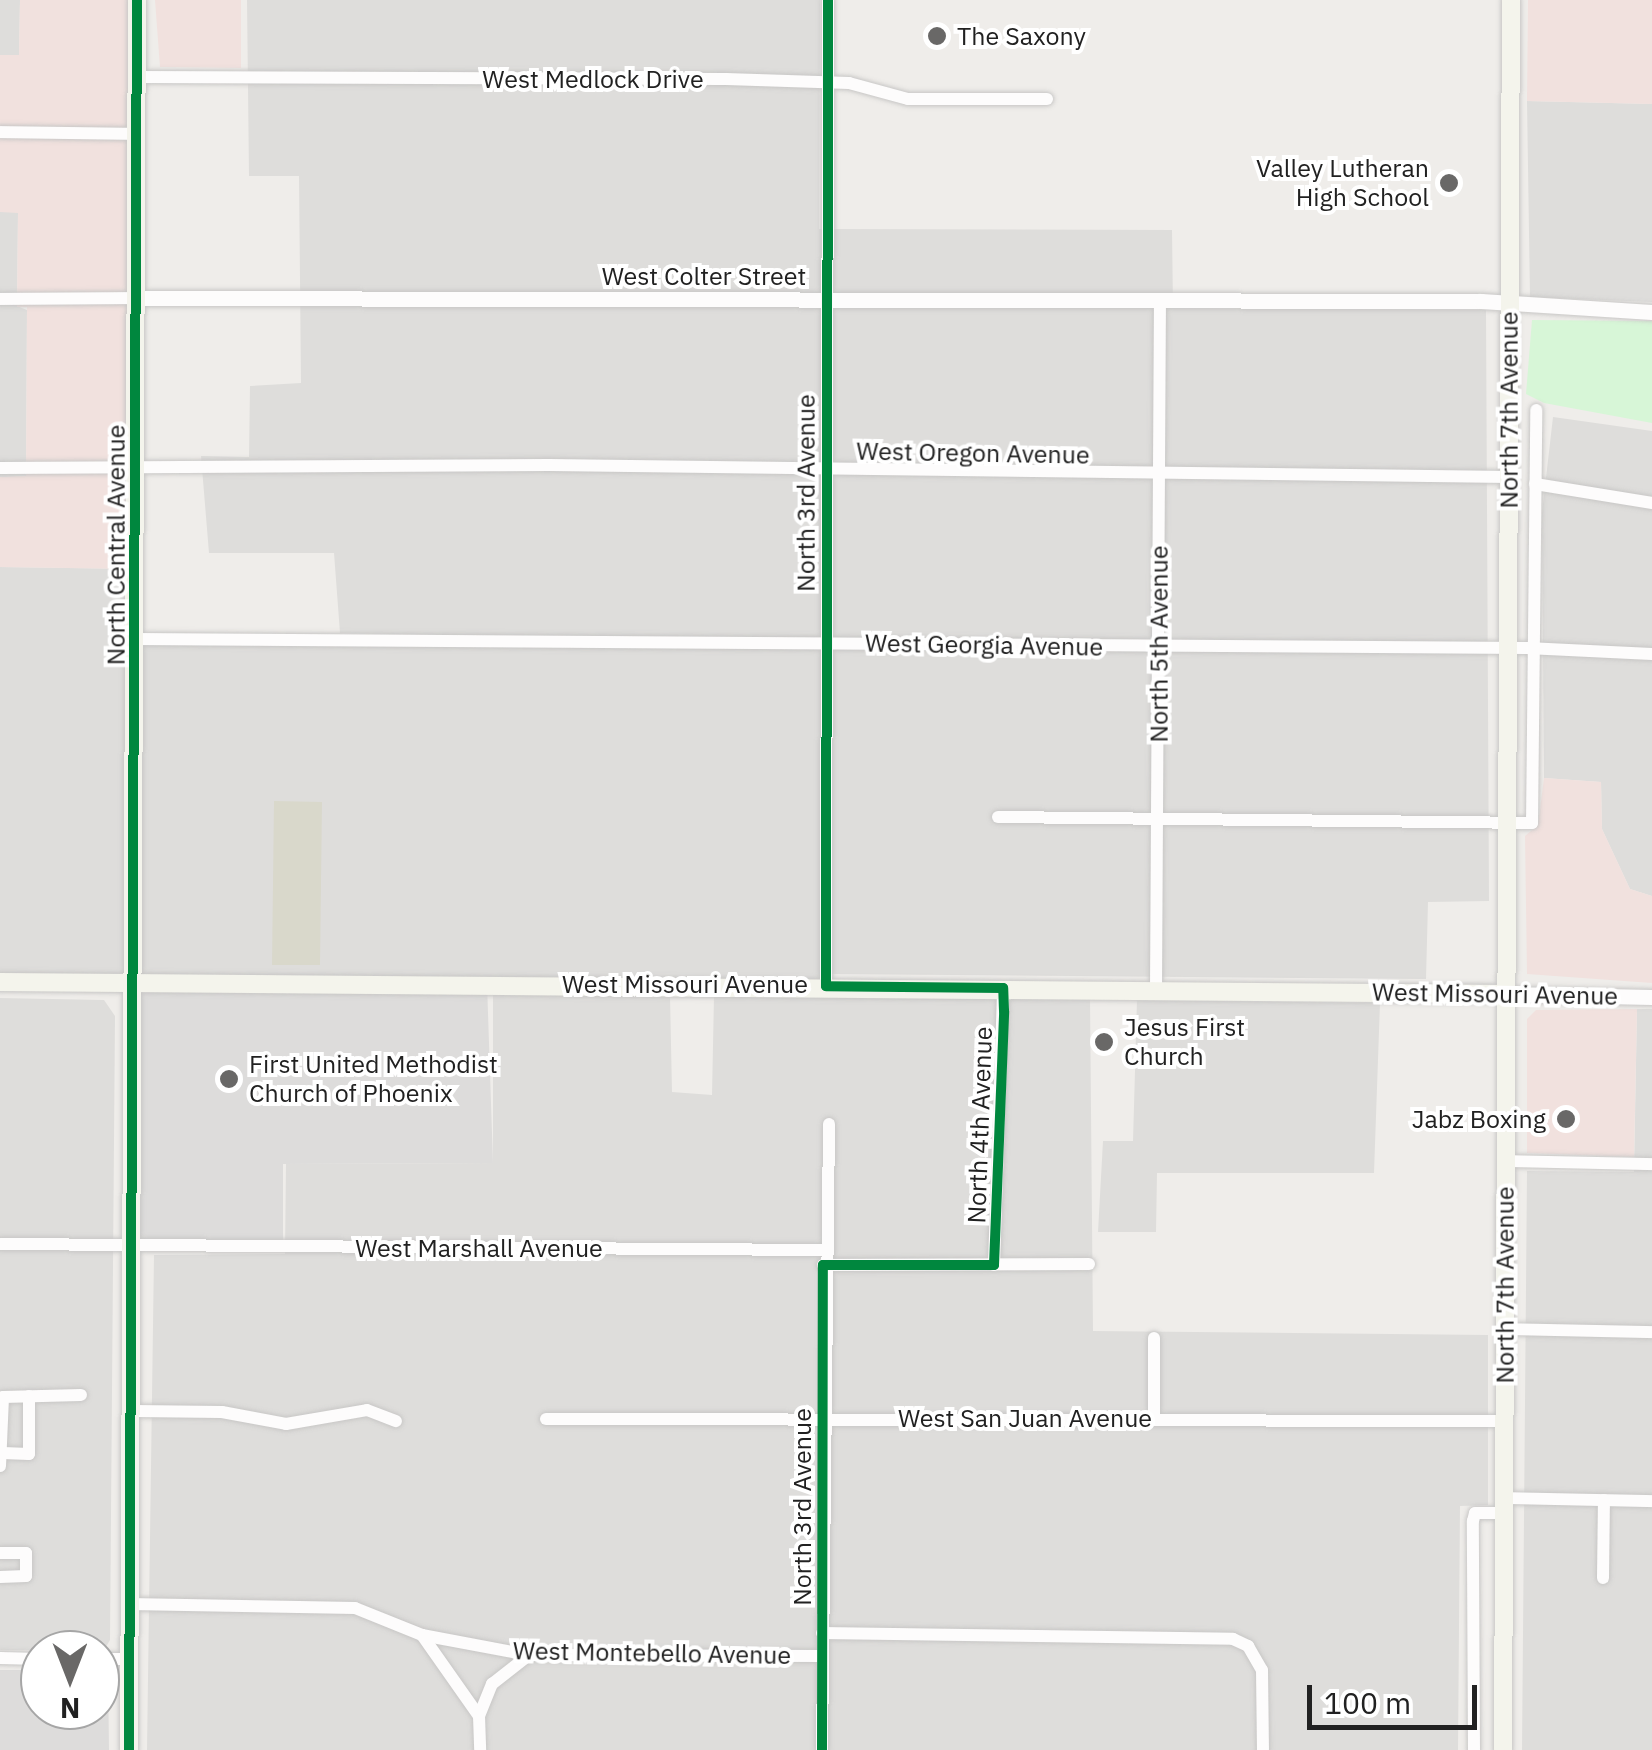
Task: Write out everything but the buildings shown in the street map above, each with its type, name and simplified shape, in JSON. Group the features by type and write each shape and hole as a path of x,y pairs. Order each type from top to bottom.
{"main road":[{"name":"North Central Avenue","path":"129,1750 136,1411 138,0"},
{"name":"North 7th Avenue","path":"1503,1750 1511,0"},
{"name":"West Missouri Avenue","path":"0,982 1505,994"}],"street":[{"name":"North 3rd Avenue","path":"826,986 828,0"},
{"name":"West Medlock Drive","path":"137,77 826,82 908,99 1047,99"},
{"path":"0,132 138,134"},
{"name":"West Colter Street","path":"137,298 1160,299 1510,305 1652,312"},
{"path":"0,299 137,298"},
{"name":"North 5th Avenue","path":"1156,989 1160,299"},
{"name":"North 7th Avenue","path":"1506,820 1526,826 1534,820 1536,410"},
{"name":"West Oregon Avenue","path":"0,468 550,465 1509,477"},
{"path":"1535,484 1652,503"},
{"name":"West Georgia Avenue","path":"135,639 1536,648 1652,654"},
{"path":"998,817 1506,820"},
{"name":"North 4th Avenue","path":"994,1264 1004,988"},
{"name":"West Missouri Avenue","path":"1505,994 1652,996"},
{"name":"North 3rd Avenue","path":"822,1750 823,1258 828,1124"},
{"path":"1505,1161 1652,1164"},
{"name":"West Marshall Avenue","path":"0,1244 1090,1264"},
{"path":"1504,1330 1652,1332"},
{"path":"1154,1338 1154,1419"},
{"path":"29,1396 29,1454 2,1460 3,1397 29,1396 81,1395"},
{"path":"136,1411 222,1412 286,1424 366,1410 396,1421"},
{"name":"West San Juan Avenue","path":"546,1419 1504,1422"},
{"path":"1603,1578 1604,1500"},
{"path":"1474,1750 1475,1513 1504,1505 1652,1500"},
{"path":"0,1553 26,1553 26,1576 0,1577"},
{"name":"West Montebello Avenue","path":"130,1604 329,1605 376,1614 422,1635 528,1655 822,1656"},
{"name":"West Montebello Avenue","path":"822,1633 1219,1636 1248,1646 1262,1670 1263,1750"},
{"path":"422,1635 479,1716"},
{"path":"480,1750 479,1716 492,1684 528,1655"},
{"path":"120,1659 129,1659"}],"shaded area":[{"path":"0,0 20,0 19,56 0,55"},
{"path":"20,0 138,0 136,569 0,567 0,477 26,476 27,307 17,307 18,213 0,212 0,55 19,55"},
{"path":"155,0 241,0 241,68 160,67"},
{"path":"247,0 820,0 819,229 1172,230 1173,308 1486,310 1489,901 1428,902 1426,979 827,974 826,986 0,980 0,567 136,569 136,638 724,641 340,633 334,553 209,553 201,456 249,457 250,386 301,383 299,176 249,176"},
{"path":"1528,0 1652,0 1652,104 1527,101"},
{"path":"1527,101 1652,104 1652,302 1530,297"},
{"path":"0,212 18,212 17,306 27,310 26,477 0,477"},
{"path":"1553,417 1652,431 1652,896 1630,889 1602,829 1601,782 1544,778 1542,513"},
{"path":"1544,778 1601,782 1602,829 1630,889 1652,896 1652,983 1527,974 1525,836 1538,825"},
{"path":"274,801 322,802 320,965 272,965"},
{"path":"137,982 487,983 493,1163 283,1164 283,1247 136,1246"},
{"path":"493,995 670,996 672,1092 712,1095 714,996 1090,998 1093,1331 1488,1335 1488,1505 1460,1506 1458,1750 147,1750 154,1255 285,1254 286,1164 493,1163"},
{"path":"0,998 104,1000 115,1016 110,1630 20,1630 20,1650 0,1650"},
{"path":"1137,1000 1380,1003 1374,1173 1157,1173 1156,1232 1098,1232 1103,1141 1133,1141"},
{"path":"1637,1009 1652,1009 1652,1750 1522,1750 1527,1171 1634,1172"},
{"path":"1637,1009 1634,1157 1527,1153 1527,1019 1536,1010"},
{"path":"0,1670 20,1670 20,1730 109,1730 109,1750 0,1750"}],"green space":[{"path":"1532,320 1652,321 1652,423 1544,403 1526,394"}],"cycle path":[{"path":"129,1750 137,0"},
{"path":"822,1750 823,1265 994,1265 1004,1011 1003,988 826,986 828,0"}],"place":[{"name":"The Saxony","path":"937,36"},
{"name":"Valley Lutheran High School","path":"1449,183"},
{"name":"Jesus First Church","path":"1104,1042"},
{"name":"First United Methodist Church of Phoenix","path":"229,1079"},
{"name":"Jabz Boxing","path":"1566,1119"}]}
